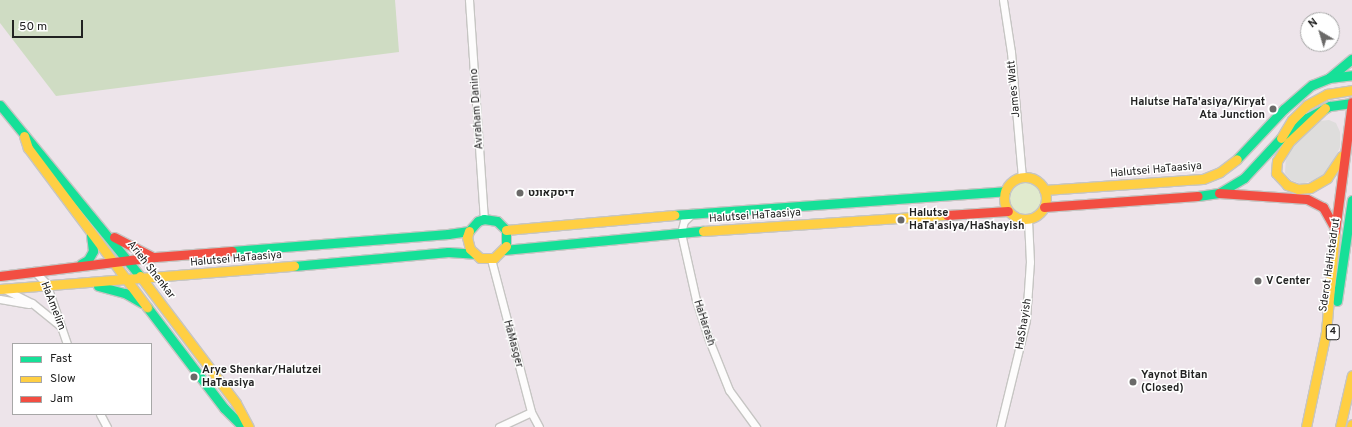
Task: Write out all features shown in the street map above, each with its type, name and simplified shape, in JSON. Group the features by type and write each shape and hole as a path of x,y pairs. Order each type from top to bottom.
{"main road":[{"path":"1329,78 1352,59"},
{"name":"Halutsei HaTaasiya","path":"1044,190 1203,180 1236,161 1295,98 1312,85 1329,78 1352,75"},
{"path":"1219,193 1233,186 1256,168 1281,138 1292,120 1307,106 1327,94 1352,90"},
{"path":"1281,138 1325,108 1352,103 1335,228 1326,332 1319,373 1306,427"},
{"name":"Arieh Shenkar","path":"0,105 24,136 34,143 128,259 236,403 249,427"},
{"path":"1325,108 1297,133 1279,155 1276,167 1278,177 1287,185 1298,189 1315,186 1331,174 1345,149"},
{"name":"Arieh Shenkar","path":"24,136 28,148 89,230 224,408 243,427"},
{"path":"1008,211 1005,203 1005,191 1010,184 1022,178 1038,181 1044,190 1044,207 1038,215 1028,219"},
{"name":"Halutsei HaTaasiya","path":"506,230 694,213 1005,191"},
{"path":"1044,207 1183,199 1219,193 1307,198 1320,204 1327,212 1335,228"},
{"name":"Sderot HaHistadrut","path":"1310,427 1331,342 1345,236 1352,200"},
{"name":"Halutsei HaTaasiya","path":"1,289 143,279 448,252 474,254 491,259 504,250 681,233 1008,211 1019,218 1028,219"},
{"path":"474,254 468,243 469,231 473,225 484,219 497,221 506,230 507,244 504,250"},
{"path":"102,227 128,246 155,257"},
{"path":"78,265 88,260 93,251 89,230"},
{"name":"Halutsei HaTaasiya","path":"3,274 128,259 448,234 469,231"},
{"path":"76,284 113,289 146,304"},
{"path":"1340,427 1352,375"}],"street":[{"name":"Avraham Danino","path":"469,0 484,219"},
{"name":"James Watt","path":"1003,0 1011,52 1022,178"},
{"path":"681,233 684,221 694,213"},
{"name":"HaShayish","path":"1000,427 1026,320 1030,281 1028,219"},
{"name":"HaHarash","path":"681,233 696,300 709,340 729,390 756,427"},
{"name":"HaMasger","path":"491,259 531,412 539,427"},
{"name":"HaAmelim","path":"33,271 41,276 48,286 67,343"},
{"path":"1,289 37,306 60,326"},
{"path":"0,299 37,306"},
{"path":"499,427 531,412"},
{"path":"101,415 108,427"}],"shaded area":[{"path":"0,0 1352,0 1352,427 0,427"},
{"path":"1329,120 1336,123 1340,132 1340,147 1333,163 1324,176 1312,181 1301,184 1291,180 1285,173 1286,156 1292,146 1320,121"}],"green space":[{"path":"0,0 395,0 399,52 56,96 0,23"},
{"path":"1023,182 1029,182 1038,186 1042,198 1038,210 1029,214 1023,214 1014,210 1010,201 1010,195 1014,186"}],"traffic: fast":[{"path":"1329,78 1352,59"},
{"path":"1237,159 1284,109 1312,85 1329,78 1352,75"},
{"path":"1198,196 1219,193 1244,178 1281,138 1307,118 1330,106 1352,103"},
{"path":"0,105 140,276"},
{"path":"674,215 1005,191"},
{"path":"1337,301 1352,200"},
{"path":"232,251 448,234 469,231 478,221 484,219 497,221 506,230 506,246"},
{"path":"504,250 703,231"},
{"path":"81,264 88,260 93,251 91,234"},
{"path":"294,266 448,252 474,254"},
{"path":"98,286 125,293 142,303"},
{"path":"147,307 224,408 243,427"}],"traffic: slow":[{"path":"1281,138 1292,120 1307,105 1327,94 1352,90"},
{"path":"1325,108 1289,142 1277,161 1276,173 1287,185 1298,189 1310,188 1327,178 1342,156"},
{"path":"24,136 28,148 147,307"},
{"path":"1044,190 1203,179 1220,172 1237,159"},
{"path":"1025,177 1040,183 1046,198 1040,213 1025,219 1010,213 1004,198 1010,183 1025,177"},
{"path":"506,230 674,215"},
{"path":"703,231 947,215"},
{"path":"469,231 467,237 470,249 480,258 494,258 506,246"},
{"path":"1306,427 1326,332 1335,231"},
{"path":"0,289 294,266"},
{"path":"140,276 236,403 249,427"},
{"path":"1340,427 1352,375"}],"traffic: jam":[{"path":"1335,231 1352,102"},
{"path":"1219,193 1307,199 1323,207 1334,227"},
{"path":"1044,207 1198,196"},
{"path":"947,215 1008,211"},
{"path":"114,237 151,256"},
{"path":"0,276 155,257 232,251"}],"place":[{"name":"Halutse HaTa'asiya/Kiryat Ata Junction","path":"1273,109"},
{"name":"דיסקאונט","path":"520,193"},
{"name":"Halutse HaTa'asiya/HaShayish","path":"901,220"},
{"name":"V Center","path":"1258,281"},
{"name":"Arye Shenkar/Halutzei HaTaasiya","path":"194,377"},
{"name":"Yaynot Bitan (Closed)","path":"1133,382"}]}
